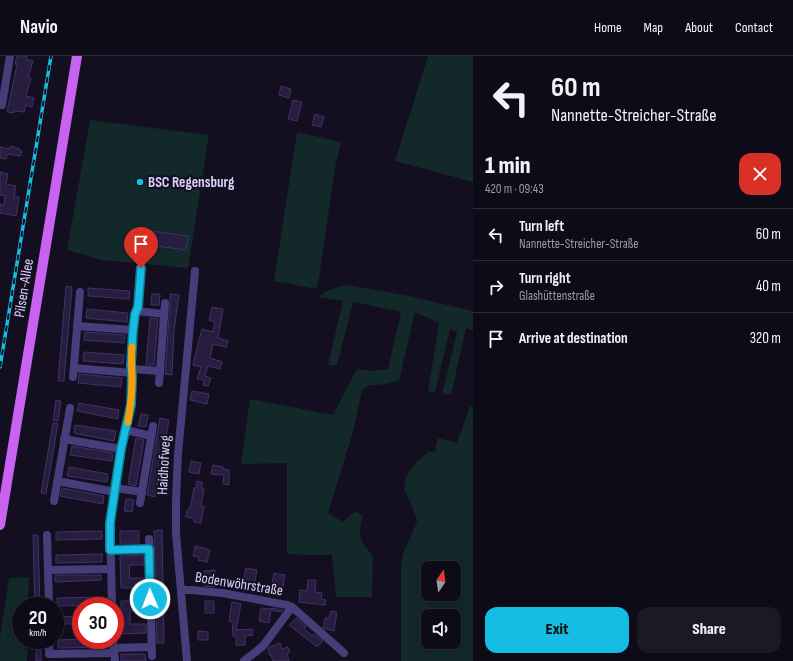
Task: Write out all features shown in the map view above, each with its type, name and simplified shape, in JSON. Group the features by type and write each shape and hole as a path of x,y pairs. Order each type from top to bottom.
{"main road":[{"name":"Pilsen-Allee","path":"0,525 77,56"}],"street":[{"path":"0,104 2,104 10,56"},
{"path":"112,597 110,523 121,449 131,405 133,330 138,307 141,268"},
{"name":"Haidhofweg","path":"187,661 176,534 176,500 178,454 195,271"},
{"path":"80,292 74,372 160,371"},
{"path":"159,383 166,303"},
{"path":"136,311 164,314"},
{"path":"77,326 133,330"},
{"path":"54,501 70,408"},
{"path":"140,503 153,426"},
{"path":"126,430 151,436"},
{"path":"64,439 121,449"},
{"path":"57,481 115,490 142,492"},
{"path":"47,535 48,597"},
{"path":"149,539 152,656"},
{"path":"110,550 149,549"},
{"path":"48,570 111,568"},
{"name":"Bodenwöhrstraße","path":"182,590 222,593 287,605 292,607 344,653"},
{"name":"Bodenwöhrstraße","path":"244,661 263,646 292,607"},
{"path":"49,658 151,647"}],"green space":[{"path":"428,56 473,56 473,182 395,161"},
{"name":"BSC Regensburg","path":"90,120 209,135 188,268 102,260 67,250"},
{"path":"297,132 341,142 335,168 319,278 316,289 274,281"},
{"path":"349,285 408,296 473,311 473,331 466,328 451,395 442,394 457,332 450,329 435,392 428,391 439,323 415,312 399,381 379,385 369,385 362,390 353,432 328,513 343,522 355,511 363,516 360,528 361,538 373,556 372,597 336,597 332,555 287,554 287,463 241,464 250,399 333,415 357,369 372,371 388,369 401,312 353,302 337,365 328,365 343,301 318,297 329,290"},
{"path":"470,406 473,407 473,661 401,661 401,564 403,554 417,522 414,511 404,489 406,477 414,465 428,452 435,451 438,438 457,443"},
{"path":"29,577 28,597 12,597 12,649 28,649 27,661 0,661 0,638 9,578"}],"building":[{"path":"17,56 27,56 26,59 33,61 28,77 31,78 26,96 34,98 32,107 26,105 24,112 14,111 14,113 7,112 17,65 15,64"},
{"path":"281,86 291,89 289,98 279,95"},
{"path":"293,100 302,102 297,121 288,119"},
{"path":"315,114 324,117 321,127 312,125"},
{"path":"11,146 22,151 20,156 7,154 6,159 0,158 0,147 10,149"},
{"path":"0,172 8,174 6,184 16,186 14,196 19,197 16,216 0,213 0,204 4,205 5,196 0,195"},
{"path":"144,230 188,236 186,250 142,244"},
{"path":"66,286 72,287 64,381 58,381"},
{"path":"88,288 130,291 129,299 88,296"},
{"path":"152,294 160,294 159,305 151,305"},
{"path":"170,294 179,295 174,331 172,375 165,374"},
{"path":"212,307 223,309 218,338 228,341 226,347 213,344 210,358 222,362 220,369 208,366 205,376 211,378 208,386 203,385 204,380 197,379 201,367 193,365 202,329 213,332 215,322 209,320"},
{"path":"87,309 128,313 127,322 86,318"},
{"path":"150,318 158,319 154,365 146,365"},
{"path":"85,332 125,335 124,343 84,340"},
{"path":"84,352 124,355 123,364 83,361"},
{"path":"79,374 122,378 121,387 78,383"},
{"path":"192,391 209,394 207,404 190,400"},
{"path":"56,400 61,401 58,421 53,420"},
{"path":"79,403 119,410 118,419 77,411"},
{"path":"141,414 148,415 146,427 138,426"},
{"path":"160,418 169,420 155,497 147,495"},
{"path":"53,423 58,423 46,494 41,493"},
{"path":"75,425 116,431 114,441 74,433"},
{"path":"136,438 144,440 136,486 128,484"},
{"path":"72,446 113,453 112,461 70,455"},
{"path":"191,461 201,463 199,474 189,472"},
{"path":"213,465 229,470 229,485 223,484 224,475 211,474"},
{"path":"69,467 108,474 107,482 67,476"},
{"path":"197,481 202,482 202,489 204,489 201,506 204,506 201,523 194,522 194,518 186,517"},
{"path":"62,488 104,496 103,504 60,496"},
{"path":"126,499 134,500 132,512 124,511"},
{"path":"162,530 164,643 157,643 154,531"},
{"path":"102,531 102,539 56,540 56,532"},
{"path":"120,531 139,531 139,543 120,543"},
{"path":"33,535 38,535 40,597 35,597"},
{"path":"195,546 210,550 207,562 198,560 199,557 193,556"},
{"path":"102,554 102,562 56,563 56,555"},
{"path":"144,555 144,565 130,565 129,578 144,578 145,588 121,588 120,556"},
{"path":"246,568 257,570 253,591 241,589"},
{"path":"215,570 215,587 204,586 204,571"},
{"path":"274,573 285,575 281,597 270,594"},
{"path":"55,575 101,575 101,580 55,582"},
{"path":"308,580 316,580 315,592 322,593 321,599 326,600 325,605 299,602 300,590 307,591"},
{"path":"64,598 72,598 72,606 64,606"},
{"path":"124,601 145,601 145,611 130,611 130,624 146,624 146,633 124,634"},
{"path":"205,601 214,601 214,613 205,613"},
{"path":"232,602 241,604 236,630 252,629 253,635 245,636 245,645 236,645 236,636 233,636 232,622 229,621"},
{"path":"261,608 283,610 281,612 271,610 269,623 259,621"},
{"path":"331,611 337,612 334,631 323,628 325,618 329,618"},
{"path":"72,616 72,624 64,624 64,617"},
{"path":"296,618 306,626 304,629 312,636 314,634 323,641 317,647 289,625"},
{"path":"198,631 208,632 208,640 198,640"},
{"path":"72,639 72,648 64,648 64,640"},
{"path":"280,643 282,649 288,647 290,652 287,654 289,661 273,661 271,655 270,656 268,649 269,647"},
{"path":"36,649 41,649 41,661 36,661"},
{"path":"121,654 145,654 146,661 121,661"}],"railway":[{"path":"0,367 51,56"}],"slow traffic":[{"path":"128,422 131,405 132,347"}],"place":[{"name":"BSC Regensburg","path":"140,182"}],"route":[{"path":"141,268 138,307 135,314 133,330 131,405 121,449 110,523 110,550 149,549 150,599"}]}
